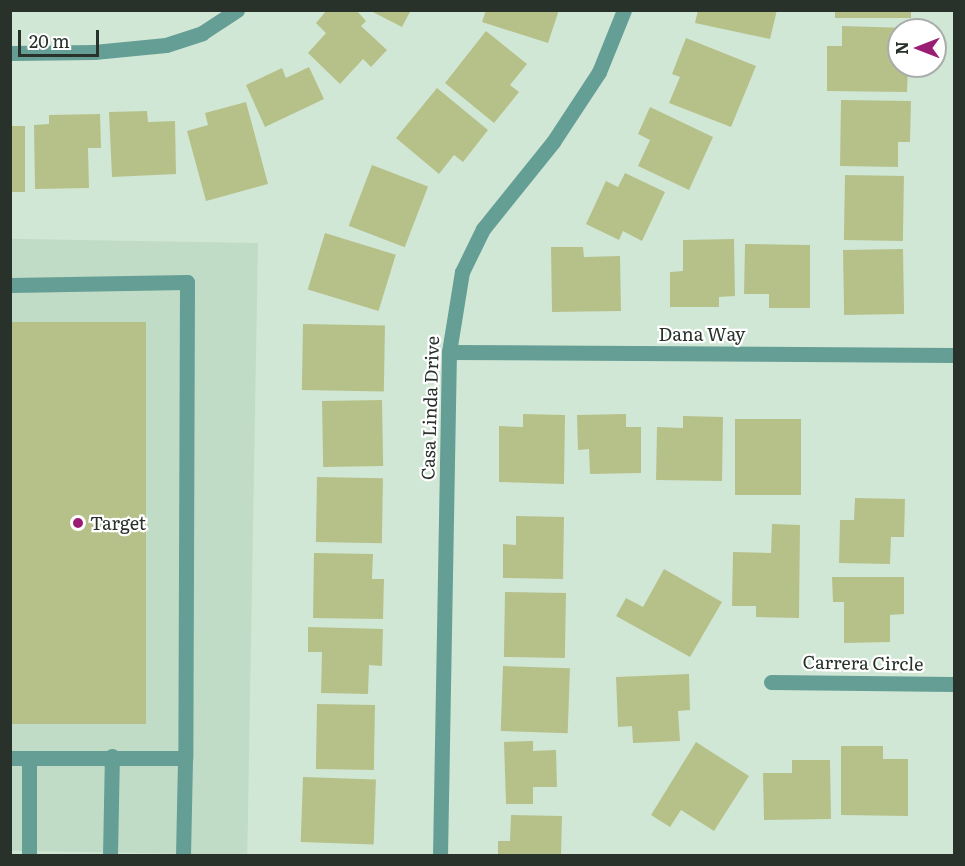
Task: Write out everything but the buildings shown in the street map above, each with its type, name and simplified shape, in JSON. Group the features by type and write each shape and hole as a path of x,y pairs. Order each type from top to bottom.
{"street":[{"path":"10,52 94,52 166,45 202,33 237,10"},
{"name":"Casa Linda Drive","path":"440,855 449,352 462,272 483,230 553,142 599,72 624,10"},
{"path":"10,285 187,282 183,855"},
{"name":"Dana Way","path":"449,352 954,355"},
{"name":"Carrera Circle","path":"771,682 954,684"},
{"path":"10,758 112,756 185,758"},
{"path":"110,855 112,756"},
{"path":"28,855 29,758"}],"shaded area":[{"name":"Target","path":"10,239 258,243 247,855 10,851"}],"place":[{"name":"Target","path":"78,523"}]}
